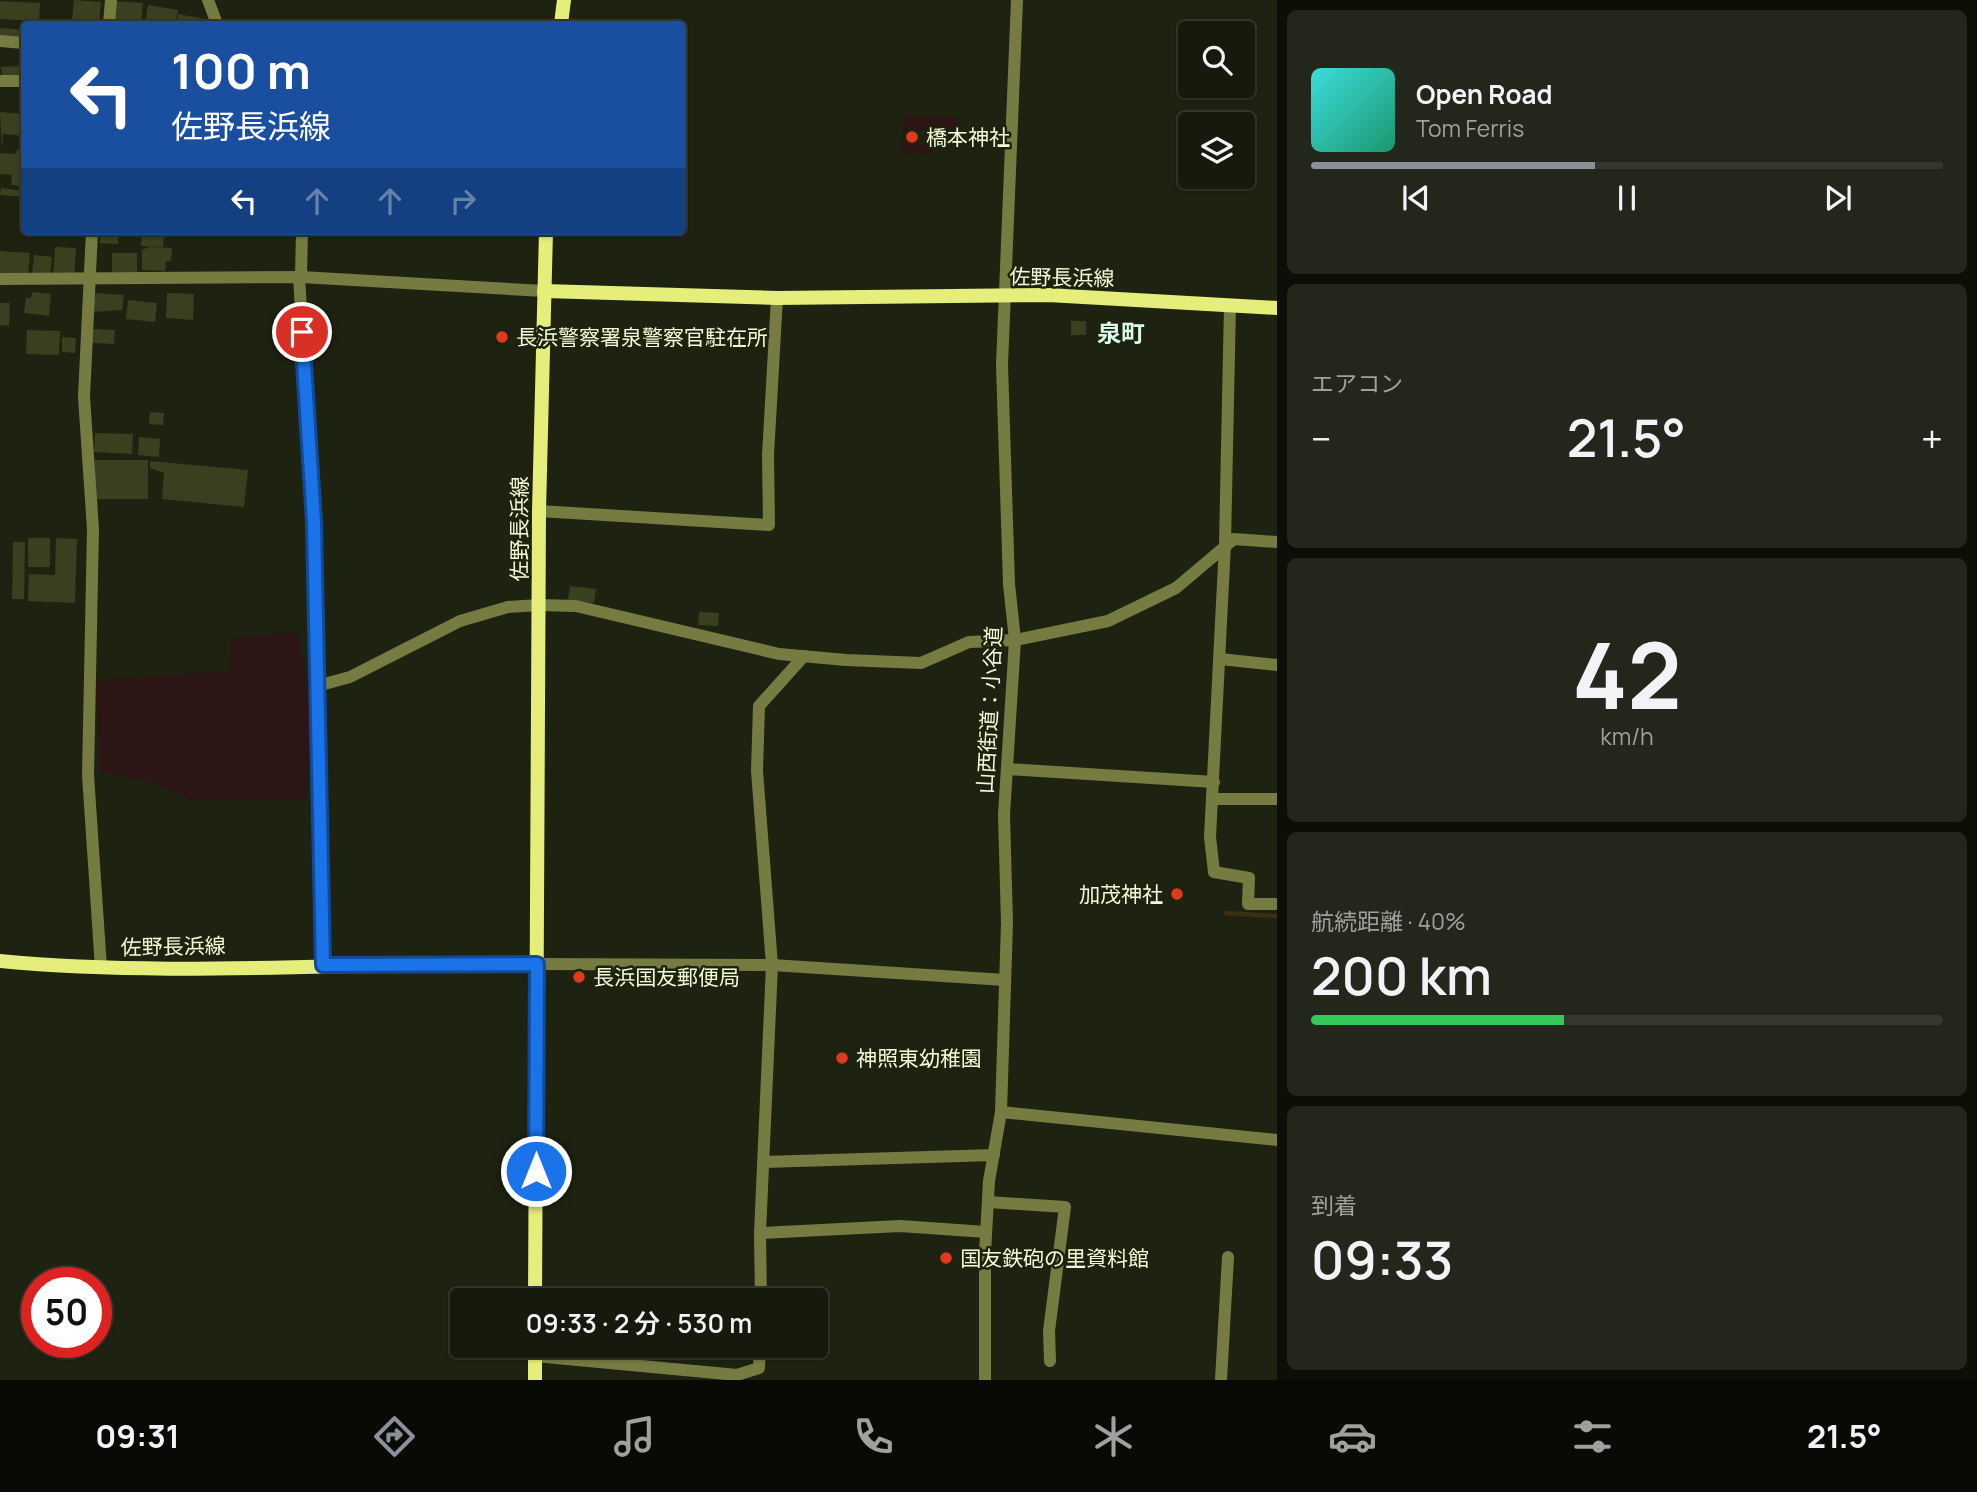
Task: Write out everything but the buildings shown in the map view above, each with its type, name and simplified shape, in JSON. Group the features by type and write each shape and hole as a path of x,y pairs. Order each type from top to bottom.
{"main road":[{"path":"561,21 564,0"},
{"path":"544,291 546,235"},
{"name":"佐野長浜線","path":"0,961 101,968 537,964 539,512 544,291 777,298 1048,295 1277,308"},
{"path":"535,1288 537,964"},
{"path":"534,1380 535,1358"}],"street":[{"path":"109,21 111,0"},
{"path":"208,0 216,21"},
{"name":"山西街道：小谷道","path":"985,1380 986,1233 993,1155 1001,1112 1006,769 1015,640 1007,538 1003,296 1017,0"},
{"path":"0,41 21,43"},
{"path":"0,81 21,81"},
{"path":"92,235 84,397 93,529 88,775 101,968"},
{"path":"302,235 300,277 314,522 323,965"},
{"path":"0,279 300,277 544,291"},
{"path":"539,512 769,525 768,455 777,298"},
{"path":"1230,305 1225,544 1210,837 1214,872 1249,878 1248,904 1277,904"},
{"path":"317,686 350,677 460,621 508,607 539,605 576,606 779,654 920,663 969,642 1015,640 1108,621 1176,587 1234,539 1277,542"},
{"path":"761,1288 760,1234 772,965 757,771 759,706 804,656"},
{"path":"1220,659 1277,665"},
{"path":"1006,769 1214,782"},
{"path":"1213,799 1277,799"},
{"path":"537,964 772,965 1005,980"},
{"path":"1001,1112 1277,1140"},
{"path":"764,1162 993,1155"},
{"path":"988,1202 1065,1207 1049,1331 1050,1361"},
{"path":"760,1234 900,1226 986,1233"},
{"path":"1221,1380 1228,1257"},
{"path":"587,1358 737,1378 759,1368 759,1358"}],"shaded area":[{"path":"905,115 958,117 957,130 929,128 909,132 908,142 931,144 932,154 901,153"},
{"path":"297,632 311,697 307,800 191,800 147,781 100,772 95,680 230,671 231,638"}],"waterway":[{"path":"1226,913 1277,916"}],"place":[{"name":"橋本神社","path":"912,137"},
{"name":"長浜警察署泉警察官駐在所","path":"502,337"},
{"name":"加茂神社","path":"1177,894"},
{"name":"長浜国友郵便局","path":"579,977"},
{"name":"神照東幼稚園","path":"842,1058"},
{"name":"国友鉄砲の里資料館","path":"946,1258"}],"district":[{"name":"泉町","path":"1121,332"}],"route":[{"path":"302,332 314,522 323,965 418,962 537,964 536,1171"}]}
